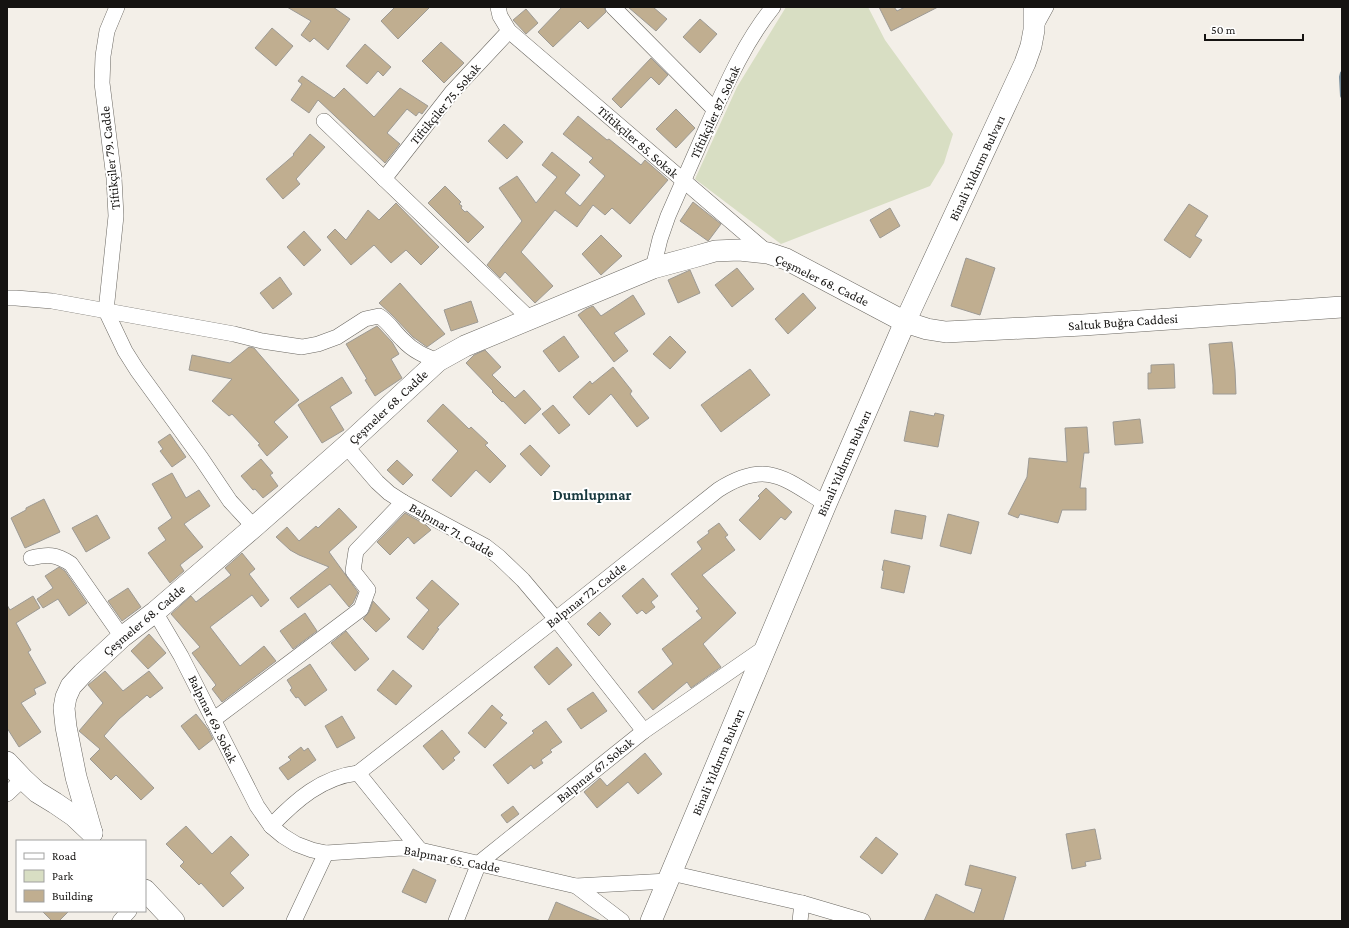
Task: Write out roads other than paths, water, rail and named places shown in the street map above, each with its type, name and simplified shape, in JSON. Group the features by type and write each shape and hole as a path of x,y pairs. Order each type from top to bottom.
{"street":[{"name":"Tiftikçiler 79. Cadde","path":"106,311 116,216 114,178 102,83 103,56 108,31 117,7"},
{"path":"498,7 500,16 509,32"},
{"path":"613,7 715,110"},
{"name":"Tiftikçiler 87. Sokak","path":"653,268 660,239 668,216 727,82 749,41 773,7"},
{"name":"Binali Yıldırım Bulvarı","path":"651,921 826,504 905,322 1025,63 1031,46 1034,30 1034,7"},
{"path":"1034,30 1046,7"},
{"name":"Tiftikçiler 75. Sokak","path":"384,179 442,104 509,32"},
{"name":"Tiftikçiler 85. Sokak","path":"509,32 768,253"},
{"path":"324,120 530,319"},
{"name":"Çeşmeler 68. Cadde","path":"96,837 76,777 66,727 64,708 71,686 122,637 155,612 254,527 346,446 438,361 465,346 653,268 715,252 739,250 768,253 786,259 905,322"},
{"path":"7,298 52,301 234,334 262,341 302,347 318,344 330,339 365,319 378,316 386,320 410,347 421,354 438,361"},
{"name":"Saltuk Buğra Caddesi","path":"905,322 927,329 946,332 1083,325 1342,307"},
{"path":"106,311 122,345 137,370 197,452 230,501 254,527"},
{"name":"Balpınar 71. Cadde","path":"346,446 377,482 403,502 485,546 499,557 523,580 556,619 644,731"},
{"name":"Balpınar 72. Cadde","path":"358,773 731,481 755,474 779,476 826,504"},
{"path":"213,720 361,609 368,590 353,571 356,551 403,502"},
{"path":"31,558 46,555 55,556 62,558 71,564 122,637"},
{"name":"Balpınar 69. Sokak","path":"155,612 181,656 257,806 271,826 296,844 326,853"},
{"name":"Balpınar 67. Sokak","path":"456,921 479,863 644,731 766,646"},
{"path":"7,762 23,780 37,792 74,816 96,837"},
{"path":"271,826 300,799 315,788 337,777 358,773 420,850"},
{"path":"7,794 23,780"},
{"name":"Balpınar 65. Cadde","path":"326,853 402,848 420,850 576,886 670,877 802,903 863,921"},
{"path":"294,921 326,853"},
{"name":"Balpınar 65. Cadde","path":"576,886 622,921"},
{"path":"146,892 174,921"},
{"path":"800,921 802,903"},
{"path":"120,921 128,912"}],"waterway":[{"path":"1342,73 1342,96"}],"district":[{"name":"Dumlupınar","path":"592,495"}]}
